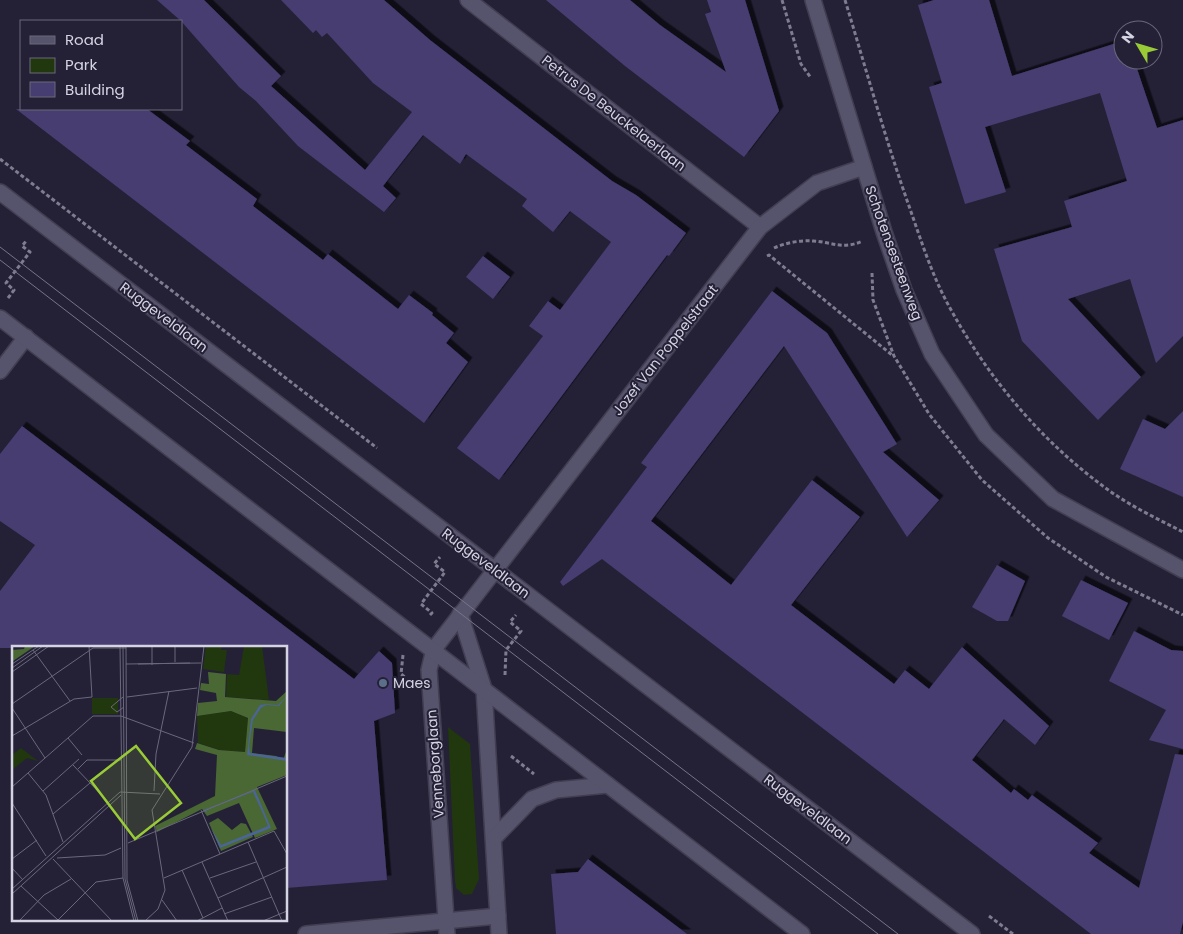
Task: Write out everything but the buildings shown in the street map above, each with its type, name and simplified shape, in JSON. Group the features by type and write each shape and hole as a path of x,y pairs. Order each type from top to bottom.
{"street":[{"name":"Petrus De Beuckelaerlaan","path":"468,0 760,227"},
{"name":"Schotensesteenweg","path":"812,0 884,232 904,290 932,354 986,435 1053,499 1183,570"},
{"name":"Jozef Van Poppelstraat","path":"496,570 760,227 817,183 864,168"},
{"name":"Ruggeveldlaan","path":"0,192 972,934"},
{"path":"0,318 434,649 802,934"},
{"path":"0,371 26,337"},
{"name":"Venneborglaan","path":"447,927 429,670 434,649 496,570"},
{"path":"460,614 484,689 495,837 499,934"},
{"path":"495,837 532,799 556,790 608,785"},
{"path":"306,934 447,927 498,916"}],"path":[{"path":"846,0 891,156 924,251 949,307 979,356 1019,409 1056,447 1108,490 1183,532"},
{"path":"0,159 384,453"},
{"path":"5,302 14,290 6,283 30,252 22,246 56,202"},
{"path":"744,247 763,262 774,248 784,244 812,241 850,247 884,232"},
{"path":"769,255 894,356"},
{"path":"416,636 432,613 421,604 445,572 434,564 455,539"},
{"path":"504,705 506,650 521,631 510,622 531,597"},
{"path":"505,751 556,790"}],"green space":[{"path":"448,727 470,744 479,879 472,894 464,895 456,888 455,881"}],"tram line":[{"path":"0,247 898,934"},
{"path":"0,260 878,934"}],"place":[{"name":"Maes","path":"383,683"}]}
